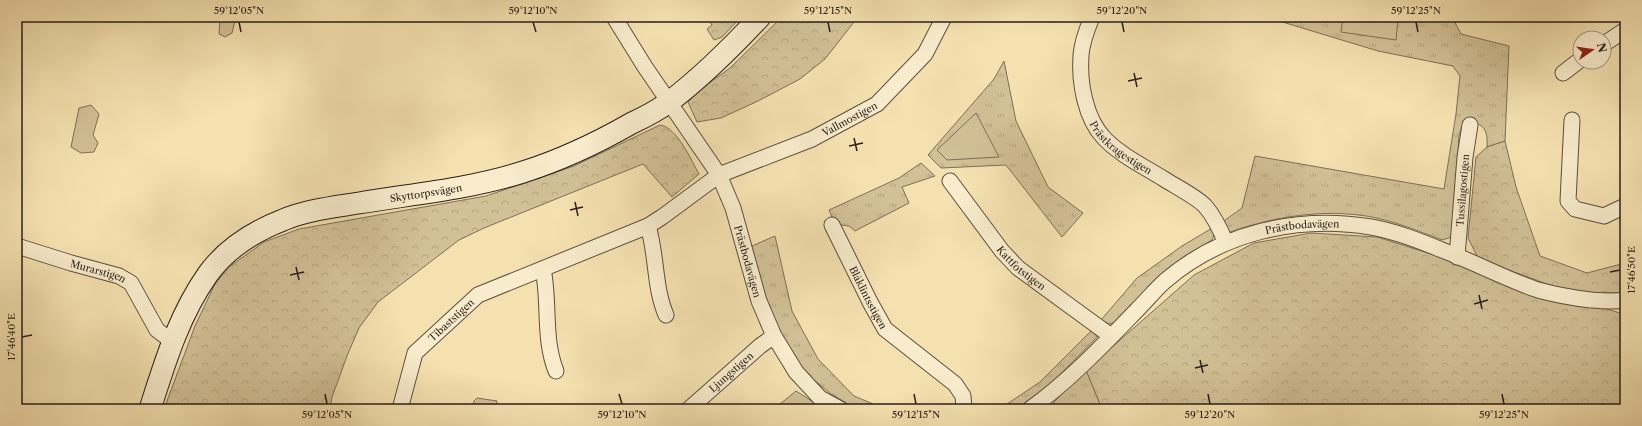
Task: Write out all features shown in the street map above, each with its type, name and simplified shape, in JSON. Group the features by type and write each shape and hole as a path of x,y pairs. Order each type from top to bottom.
{"street":[{"name":"Prästbodavägen","path":"614,17 668,102 719,175 733,208 759,301 774,336 796,372 820,398 840,409"},
{"name":"Skyttorpsvägen","path":"150,409 173,342 182,319 193,298 213,269 228,253 244,240 283,219 331,208 470,185 522,172 598,142 668,102 738,41 760,17"},
{"name":"Vallmostigen","path":"719,175 812,139 877,104 925,54 944,17"},
{"name":"Prästkragestigen","path":"1092,17 1084,38 1081,56 1083,95 1095,127 1104,138 1118,150 1205,205 1226,243"},
{"path":"1612,39 1625,30"},
{"path":"1563,73 1572,66"},
{"path":"1572,120 1568,201 1575,209 1604,216 1625,206"},
{"name":"Tussilagostigen","path":"1458,257 1465,156 1470,124"},
{"name":"Tibaststigen","path":"400,409 416,353 478,295 648,226 719,175"},
{"name":"Kattfotstigen","path":"950,181 1002,251 1018,268 1111,336"},
{"name":"Prästbodavägen","path":"1030,409 1078,369 1165,281 1194,260 1226,243 1252,234 1299,223 1327,223 1371,227 1458,257 1538,290 1573,298 1614,302 1625,300"},
{"name":"Blåklintsstigen","path":"832,225 885,329 955,384 962,396 964,409"},
{"path":"648,226 653,242 661,302 666,315"},
{"name":"Murarstigen","path":"17,246 119,276 131,282 157,330 173,342"},
{"path":"543,269 546,284 550,358 556,371"},
{"name":"Ljungstigen","path":"689,409 760,346 774,336"}],"green space":[{"path":"220,17 236,17 232,33 225,37 219,34"},
{"path":"707,17 741,17 722,37 714,40 707,29 712,25"},
{"path":"782,17 858,17 825,59 800,79 721,118 697,122 688,102 697,92 730,68"},
{"path":"1266,17 1452,17 1461,34 1509,46 1505,141 1487,147 1487,136 1484,128 1473,121 1467,119 1464,120 1459,135 1454,226 1452,237 1442,240 1385,220 1366,216 1332,213 1280,218 1230,232 1224,229 1221,223 1242,208 1255,156 1444,189 1456,114 1460,76 1453,66 1378,51"},
{"path":"1343,17 1384,17 1398,19 1396,40 1341,32"},
{"path":"1004,61 1016,121 1048,187 1083,213 1062,237 1006,165 941,168 928,155 994,79"},
{"path":"91,105 99,114 93,135 98,143 94,152 81,153 71,147 79,108"},
{"path":"976,113 999,157 947,160 937,150"},
{"path":"660,125 666,127 678,138 699,174 672,197 643,164 484,228 459,240 378,302 359,328 332,397 330,409 164,409 195,326 215,284 229,267 264,242 299,229 486,196 574,166"},
{"path":"1505,141 1516,187 1540,256 1587,273 1625,263 1625,293 1591,293 1555,287 1503,268 1477,256 1468,238 1476,157 1487,147"},
{"path":"921,163 935,176 902,187 909,203 855,231 849,226 835,224 829,210 899,178"},
{"path":"1214,227 1215,233 1212,240 1185,256 1158,278 1116,322 1109,324 1101,320 1137,278 1182,246"},
{"path":"1311,233 1377,237 1620,313 1625,312 1625,409 1102,409 1086,370 1194,275 1254,243"},
{"path":"775,236 792,311 818,359 854,396 885,409 857,409 831,394 807,374 786,347 772,318 752,246"},
{"path":"1093,329 1097,337 1043,392 1016,409 987,409 1007,404 1040,382"},
{"path":"1086,370 1102,409 1046,409 1049,407"},
{"path":"796,391 824,409 774,409"},
{"path":"477,398 497,401 496,409 472,409 474,401"}]}
